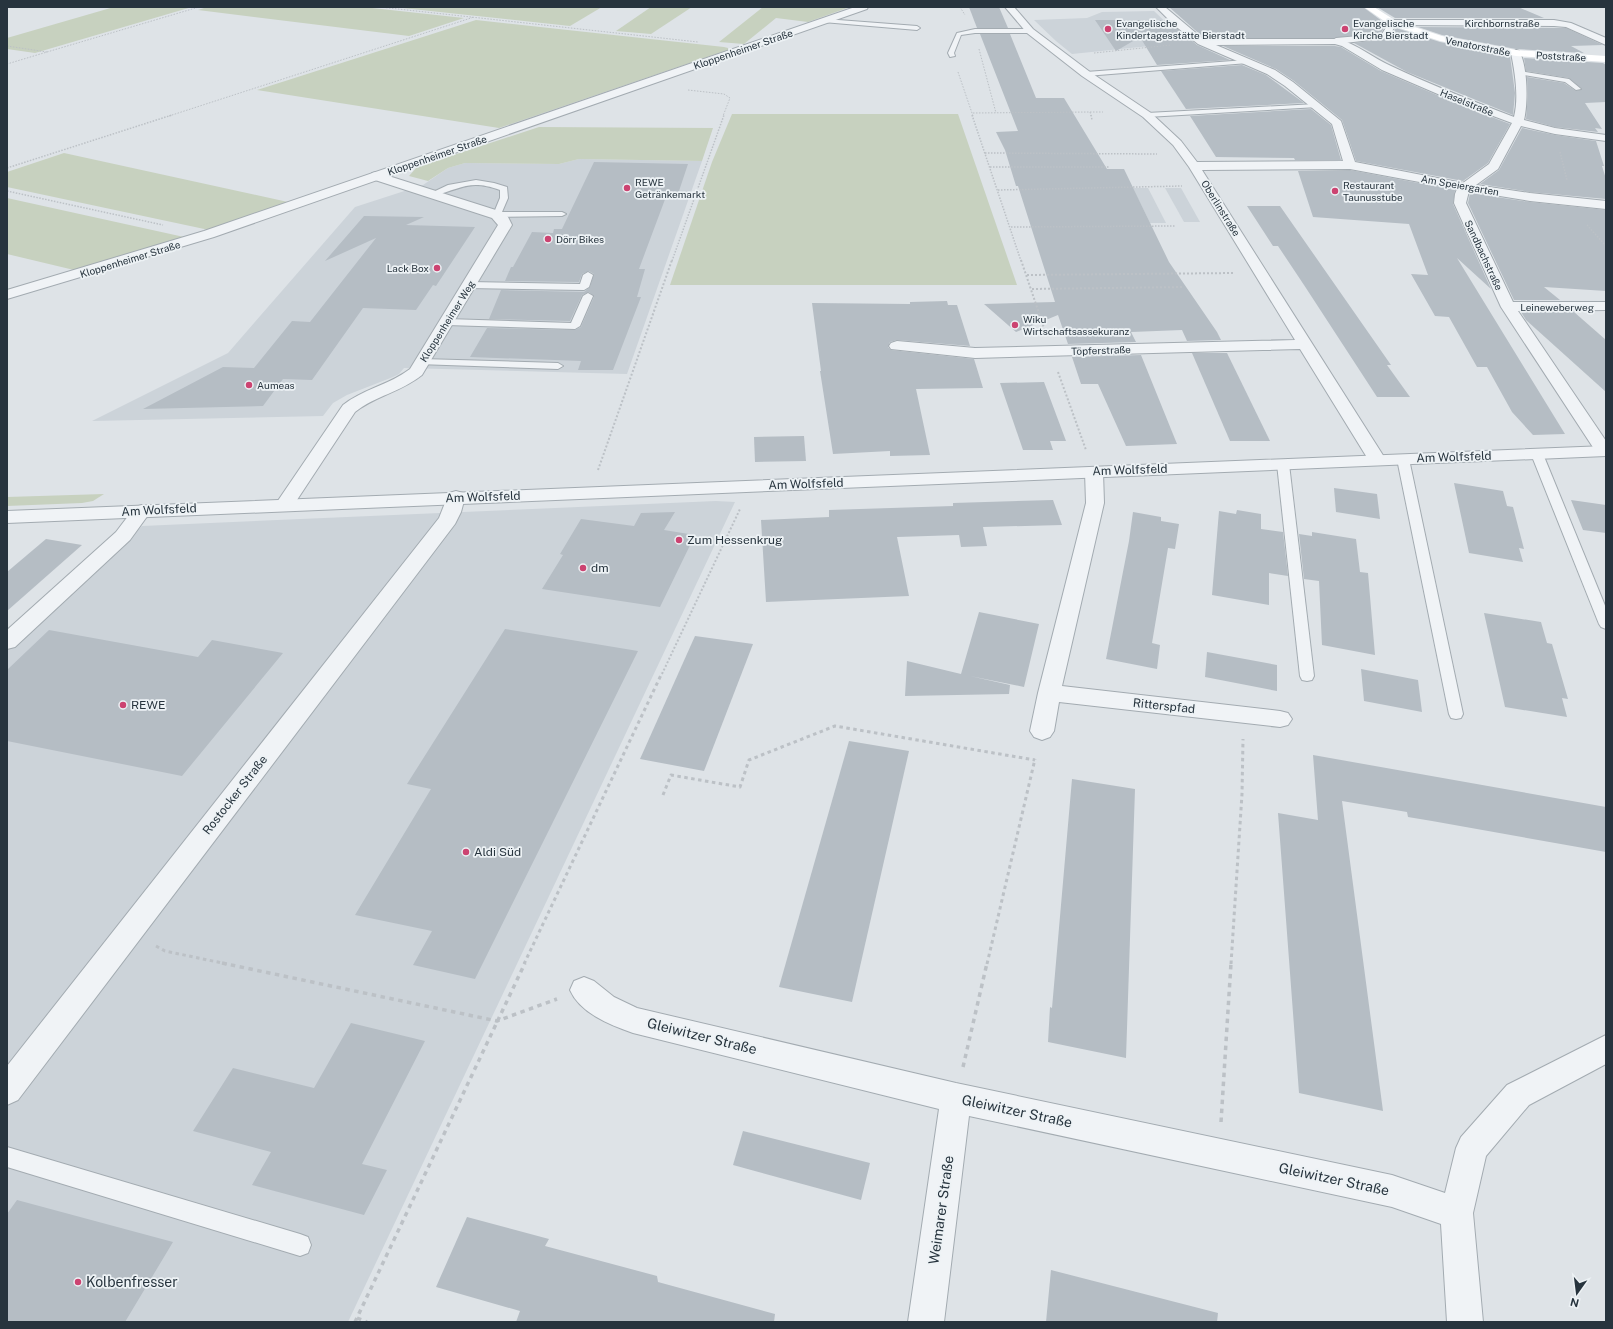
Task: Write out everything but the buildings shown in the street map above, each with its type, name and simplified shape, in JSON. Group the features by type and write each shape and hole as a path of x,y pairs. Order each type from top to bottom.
{"main road":[{"name":"Venatorstraße","path":"1368,7 1393,23 1440,38 1516,53"},
{"name":"Poststraße","path":"1516,53 1606,59"}],"street":[{"name":"Kloppenheimer Straße","path":"7,295 208,234 864,7"},
{"name":"Oberlinstraße","path":"1009,7 1030,31 1086,74 1147,115 1177,143 1206,185 1376,460"},
{"path":"1160,7 1177,24 1201,42 1271,72 1289,84 1337,123 1350,165"},
{"path":"1201,42 1336,41 1385,36 1393,23"},
{"name":"Kirchbornstraße","path":"1393,23 1554,23 1568,25 1606,42"},
{"name":"Haselstraße","path":"1336,41 1345,44 1386,68 1465,102 1518,122 1555,131 1606,138"},
{"path":"1465,187 1494,166 1518,122 1522,110 1520,73 1516,53"},
{"name":"Am Speiergarten","path":"1190,160 1350,165 1465,187 1573,202 1606,205"},
{"path":"376,176 497,215"},
{"name":"Sandbachstraße","path":"1465,187 1461,194 1460,203 1508,307 1605,451"},
{"name":"Kloppenheimer Weg","path":"284,505 349,409 356,402 364,398 409,379 416,372 505,225 503,220 497,215"},
{"name":"Leineweberweg","path":"1508,307 1606,306"},
{"name":"Töpferstraße","path":"897,346 975,353 1304,344"},
{"name":"Am Wolfsfeld","path":"7,516 1605,451"},
{"path":"1042,731 1049,693 1095,503 1094,472"},
{"name":"Rostocker Straße","path":"7,1090 448,520 456,497"},
{"path":"7,642 123,536 142,511"},
{"name":"Ritterspfad","path":"1049,693 1280,719"},
{"name":"Gleiwitzer Straße","path":"584,990 604,1006 633,1020 956,1098 1392,1192 1458,1213"},
{"path":"1465,1322 1458,1213 1472,1148 1518,1095 1606,1049"},
{"name":"Weimarer Straße","path":"926,1322 956,1098"}],"lane":[{"path":"824,21 917,28"},
{"path":"952,56 951,53 959,34 975,31 1030,31"},
{"path":"1086,74 1246,62"},
{"path":"1520,73 1567,80 1578,89"},
{"path":"1147,115 1316,106"},
{"path":"433,194 451,186 469,182 490,183 504,189 504,198 497,215 562,214"},
{"path":"469,285 584,287 588,275"},
{"path":"447,322 575,326 588,296"},
{"path":"422,362 558,366"},
{"path":"1537,454 1606,624"},
{"path":"1403,459 1456,714"},
{"path":"1283,464 1307,676"},
{"path":"7,1157 300,1245"}],"path":[{"path":"7,64 199,7"},
{"path":"380,7 700,42"},
{"path":"7,168 474,17"},
{"path":"1061,56 1201,42"},
{"path":"7,46 47,52"},
{"path":"952,56 1032,289 1051,351 1094,472"},
{"path":"983,65 996,113"},
{"path":"590,492 706,160 730,98 724,94 686,90"},
{"path":"972,113 1090,112 1092,120"},
{"path":"1555,131 1573,202"},
{"path":"985,153 1190,160"},
{"path":"990,167 1110,167"},
{"path":"998,190 1206,185"},
{"path":"7,191 208,234"},
{"path":"1011,227 1175,226"},
{"path":"1027,275 1261,273"},
{"path":"1032,289 1184,287"},
{"path":"367,1322 356,1320 742,507 747,486"},
{"path":"1219,1154 1241,802 1244,715"},
{"path":"663,795 671,775 740,788 749,760 835,726 1035,760"},
{"path":"956,1098 1042,731"},
{"path":"131,930 165,951 497,1021 584,990"}],"shaded area":[{"name":"Evangelische Kindertagesstätte Bierstadt","path":"1154,11 1182,38 1179,43 1072,54 1034,20 1087,18 1102,12"},
{"path":"579,159 702,161 627,374 404,368 399,374 393,377 347,395 333,403 323,416 92,421 228,353 355,207 423,185 448,168 465,163 559,164"},
{"path":"1133,188 1148,188 1166,223 1150,223"},
{"path":"1165,188 1181,188 1200,222 1184,222"},
{"path":"716,501 735,502 348,1322 7,1322 7,650 142,526"}],"green space":[{"path":"114,7 192,7 35,53 7,49 7,38"},
{"path":"207,7 363,7 464,18 409,36 198,10"},
{"path":"393,7 602,7 570,26"},
{"path":"651,7 692,7 651,34 616,31"},
{"path":"763,7 850,7 808,22 776,18 744,44 719,42"},
{"path":"476,20 724,47 728,48 728,50 499,128 257,90"},
{"path":"732,114 958,114 1017,285 670,285 712,162"},
{"path":"539,127 713,128 702,161 579,159 559,164 465,163 448,168 428,181 409,176 417,167"},
{"path":"64,153 288,202 209,230 7,187 7,172"},
{"path":"7,198 184,237 74,270 7,254"},
{"path":"104,494 93,501 82,503 7,506 7,497"}],"place":[{"name":"Evangelische Kindertagesstätte Bierstadt","path":"1108,29"},
{"name":"Evangelische Kirche Bierstadt","path":"1345,29"},
{"name":"REWE Getränkemarkt","path":"627,188"},
{"name":"Restaurant Taunusstube","path":"1335,191"},
{"name":"Dörr Bikes","path":"548,239"},
{"name":"Lack Box","path":"437,268"},
{"name":"Wiku Wirtschaftsassekuranz","path":"1015,325"},
{"name":"Aumeas","path":"249,385"},
{"name":"Zum Hessenkrug","path":"679,540"},
{"name":"dm","path":"583,568"},
{"name":"REWE","path":"123,705"},
{"name":"Aldi Süd","path":"466,852"},
{"name":"Kolbenfresser","path":"78,1282"}]}
